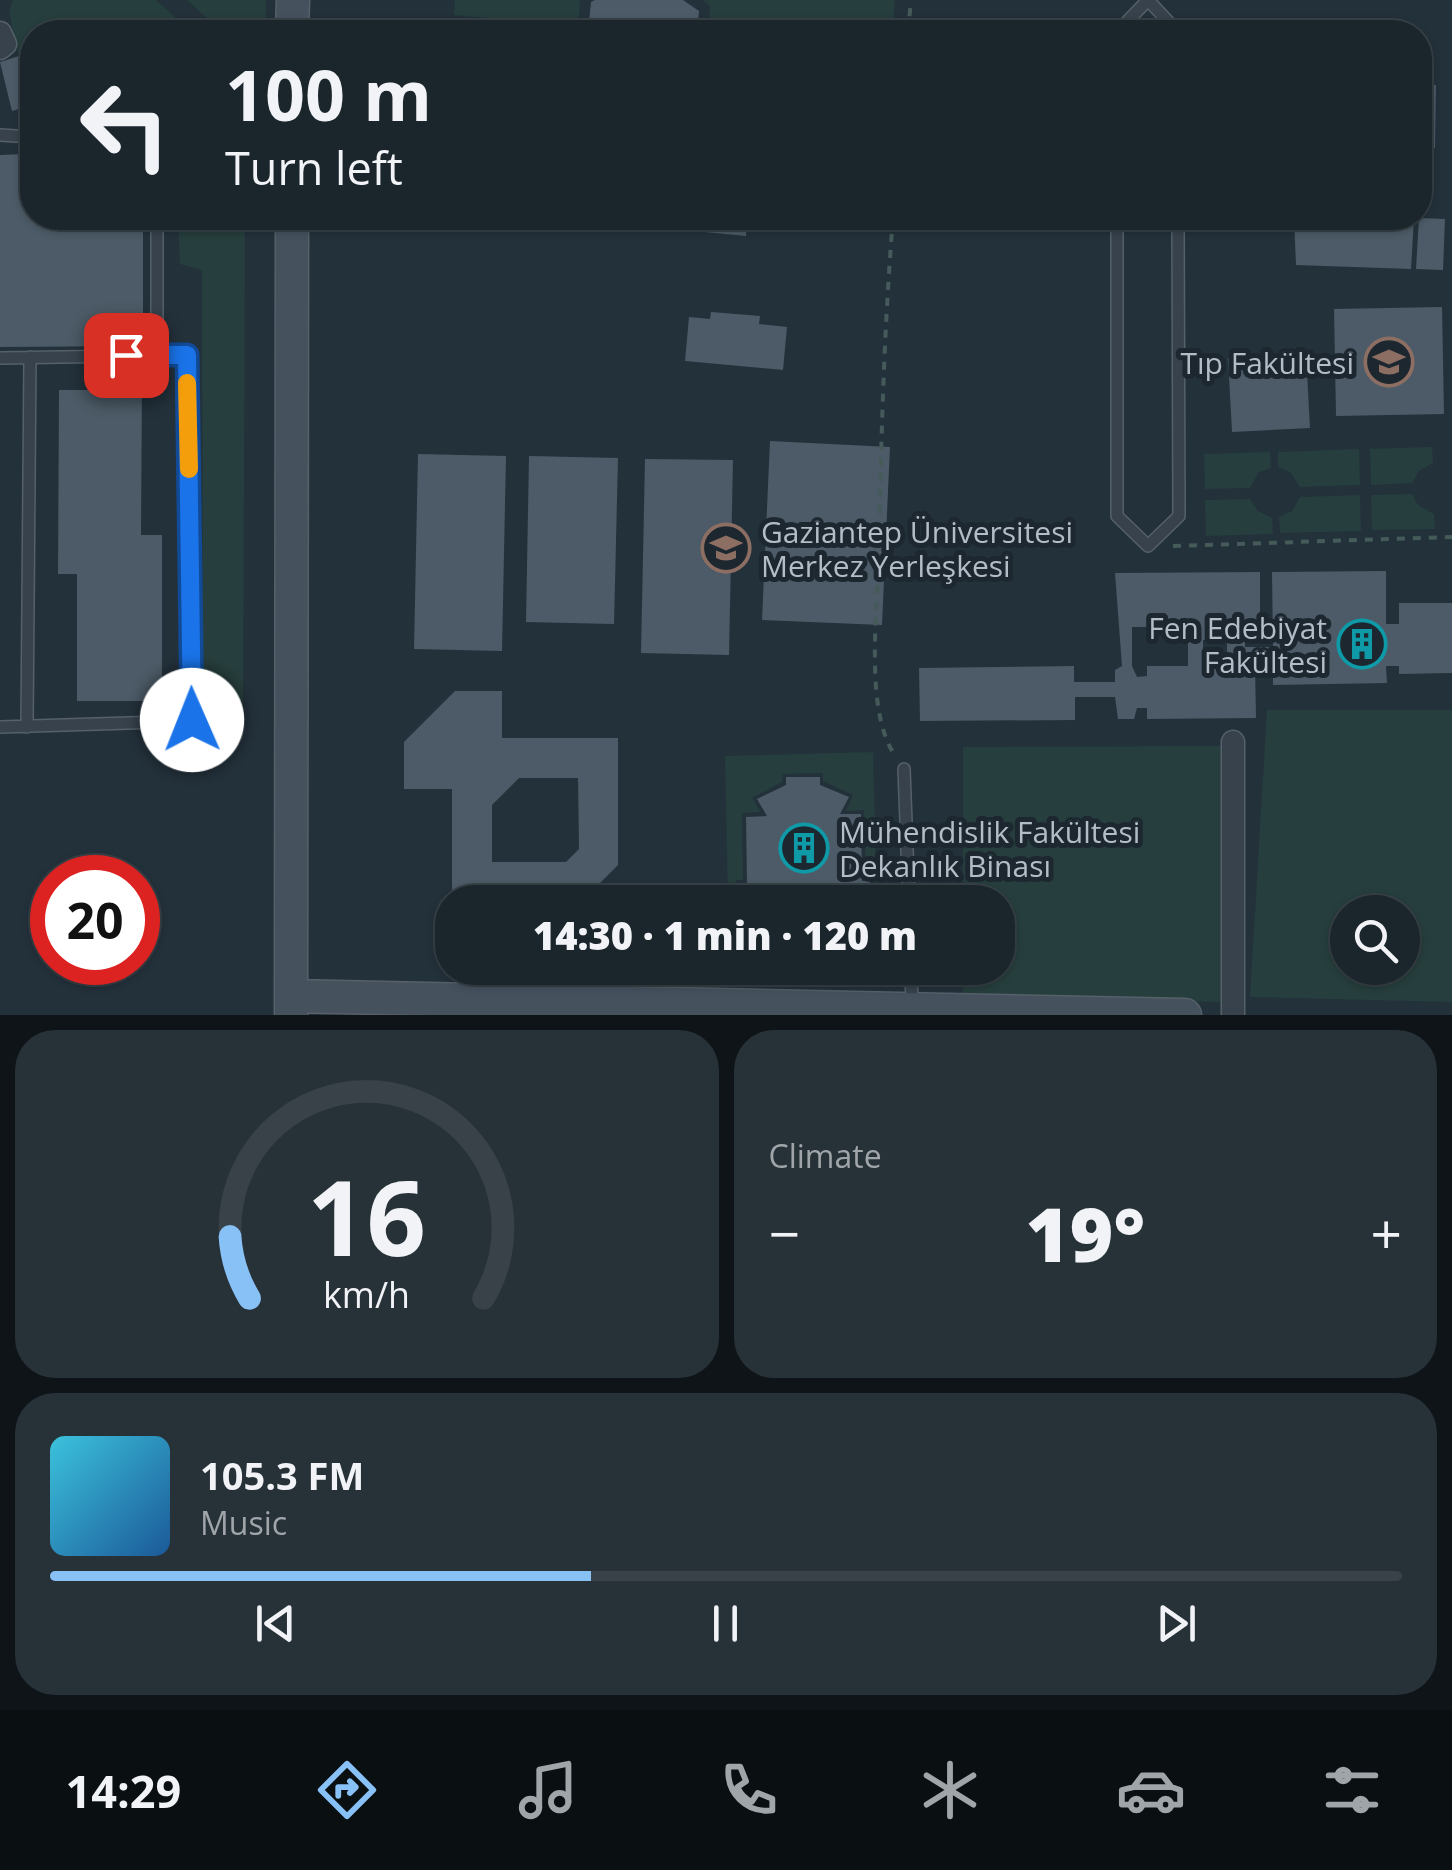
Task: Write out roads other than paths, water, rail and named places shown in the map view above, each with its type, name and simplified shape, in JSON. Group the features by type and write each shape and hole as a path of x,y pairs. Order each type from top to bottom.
{"street":[{"path":"0,33 5,44 0,48"},
{"path":"292,230 291,1006 1184,1015"},
{"path":"1233,742 1233,1015"}],"lane":[{"path":"1129,20 1148,0 1167,20"},
{"path":"157,230 158,354"},
{"path":"1117,230 1118,516 1148,546 1179,516 1178,230"},
{"path":"0,358 187,355 192,720 0,727"},
{"path":"27,727 30,358"},
{"path":"904,769 907,885"},
{"path":"911,985 912,1011"}],"place":[{"name":"Tıp Fakültesi","path":"1389,362"},
{"name":"Gaziantep Üniversitesi Merkez Yerleşkesi","path":"726,548"},
{"name":"Fen Edebiyat Fakültesi","path":"1362,644"},
{"name":"Mühendislik Fakültesi Dekanlık Binası","path":"804,848"}]}
